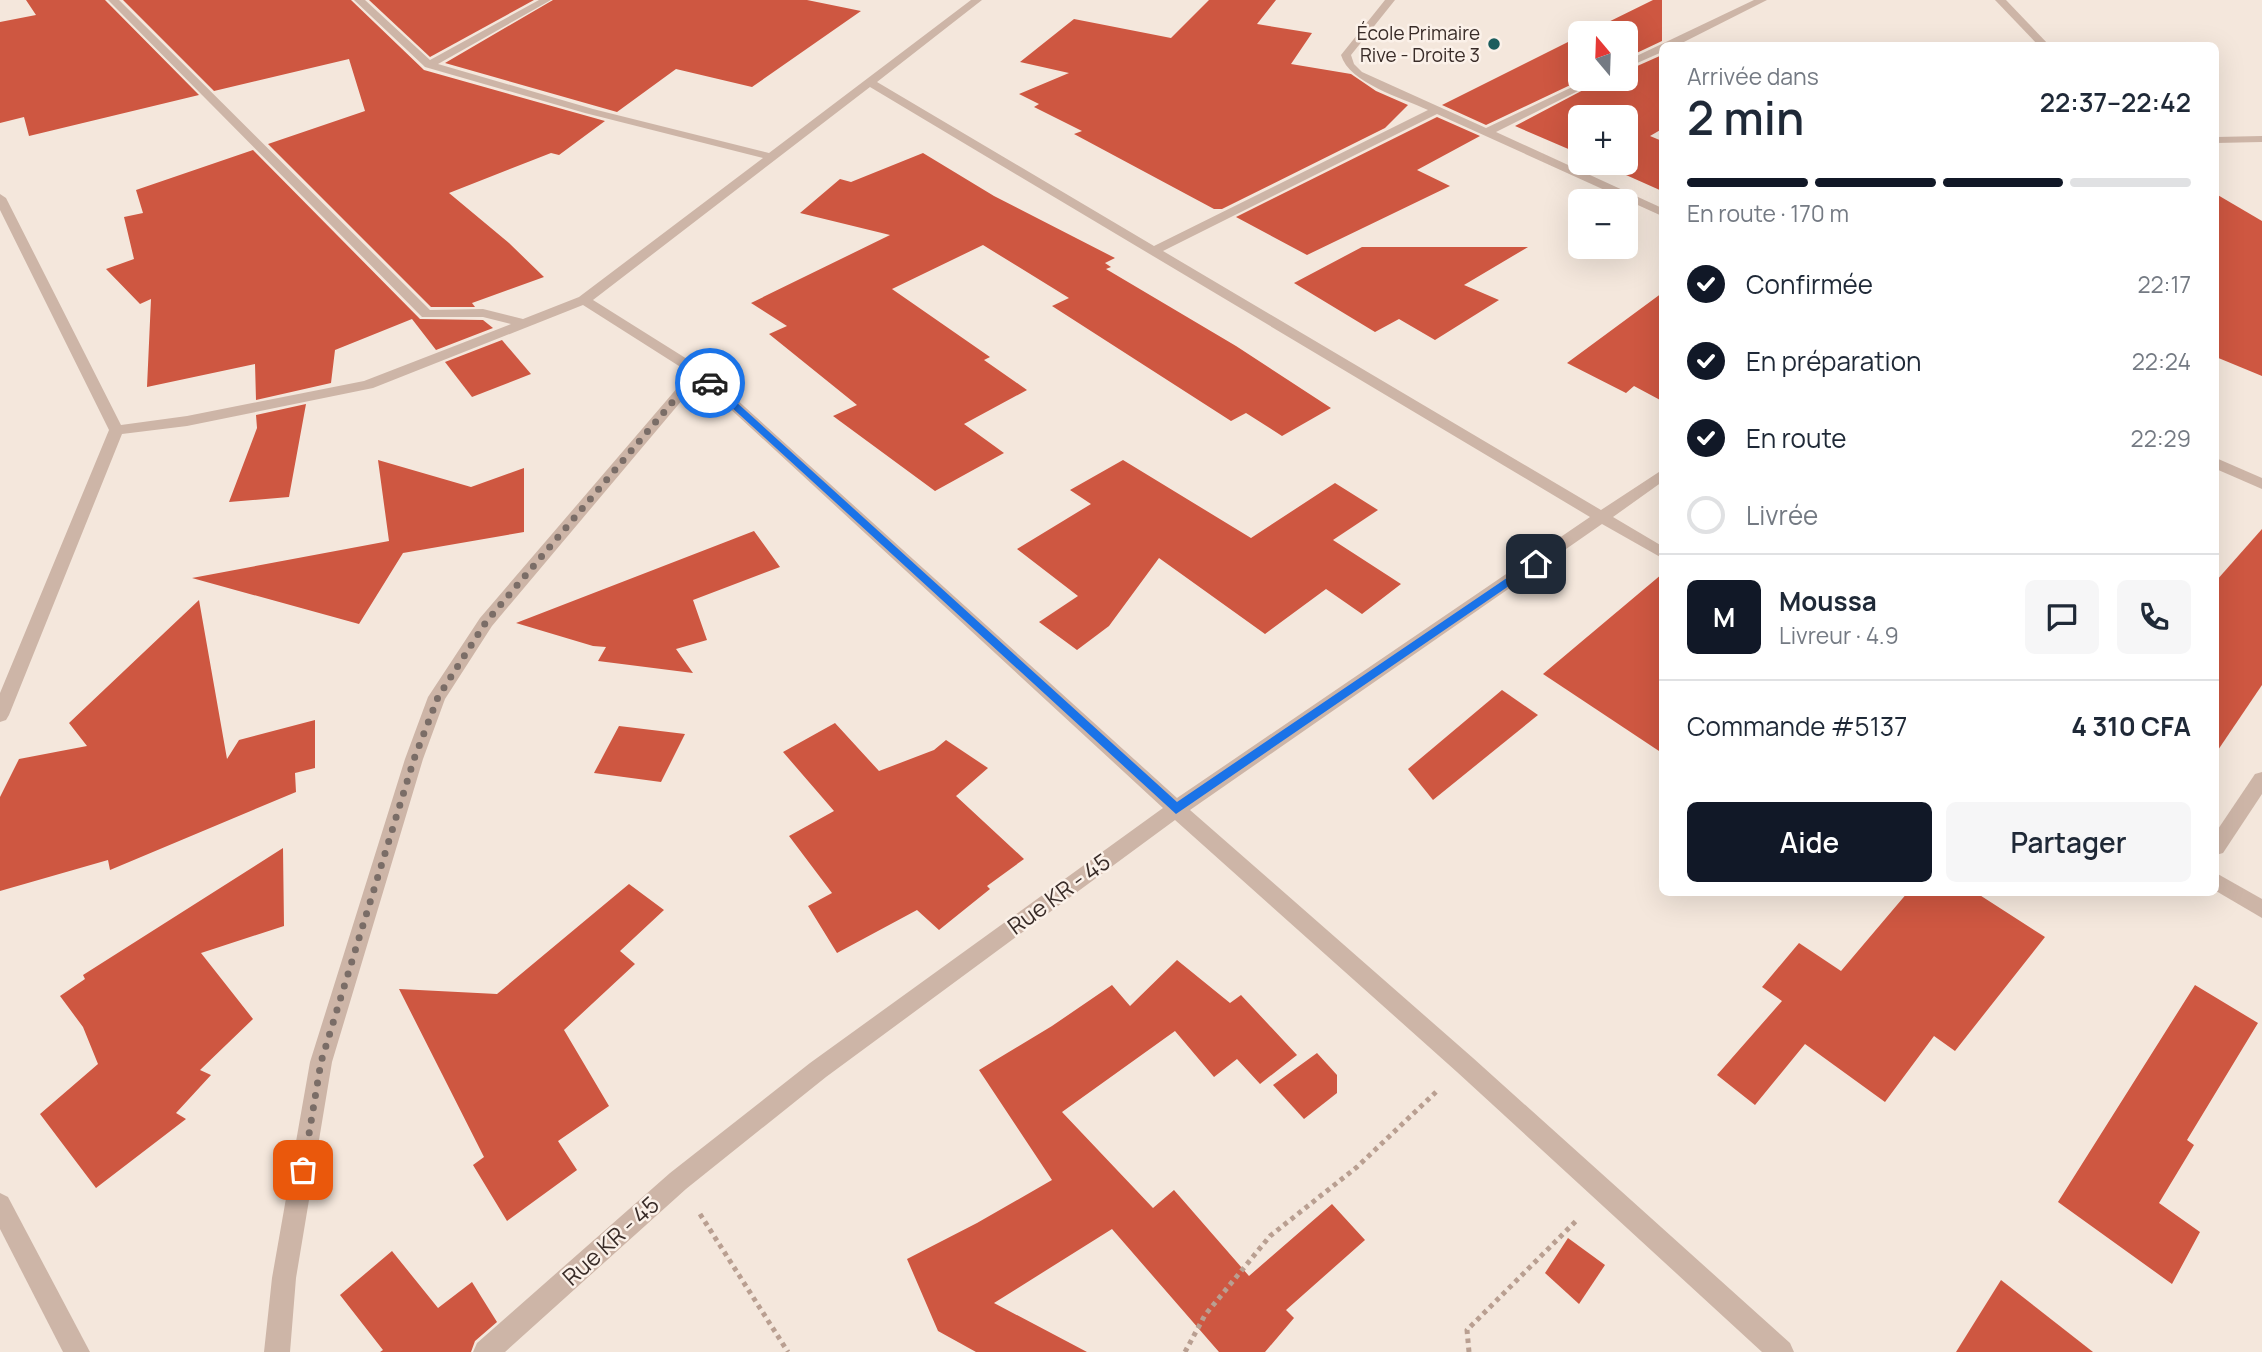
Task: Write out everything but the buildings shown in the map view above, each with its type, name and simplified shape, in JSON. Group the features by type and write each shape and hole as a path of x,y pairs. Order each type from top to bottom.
{"street":[{"path":"113,0 427,314 483,313 526,324"},
{"path":"359,0 429,65 589,111 772,157"},
{"path":"429,65 546,0"},
{"path":"117,430 187,421 368,385 584,300 977,0"},
{"path":"1390,0 1346,55 1349,65 1357,74 1659,211"},
{"path":"1675,42 1762,0"},
{"path":"2000,0 2041,42"},
{"path":"1638,59 1659,50"},
{"path":"871,83 1659,551"},
{"path":"1487,132 1573,91"},
{"path":"1153,251 1436,110"},
{"path":"2219,140 2262,139"},
{"path":"0,198 117,430 0,715"},
{"path":"584,300 698,372 1176,809 1465,1065 1781,1352"},
{"path":"276,1352 284,1279 321,1062 414,759 438,697 486,622 698,372"},
{"path":"2219,465 2262,485"},
{"name":"Rue KR - 45","path":"486,1352 678,1181 818,1070 1176,809 1604,518 1659,477"},
{"path":"2219,843 2262,779"},
{"path":"2219,883 2262,909"},
{"path":"0,1205 77,1352"}],"path":[{"path":"1185,1352 1205,1314 1270,1236 1357,1167 1465,1065"},
{"path":"678,1181 788,1352"},
{"path":"1469,1352 1467,1330 1605,1192"}],"way so far":[{"path":"303,1170 321,1062 414,759 438,697 463,654 486,622 698,372 710,383"}],"place":[{"name":"École Primaire Rive - Droite 3","path":"1494,44"}],"route":[{"path":"710,383 1176,809 1536,564"}]}
